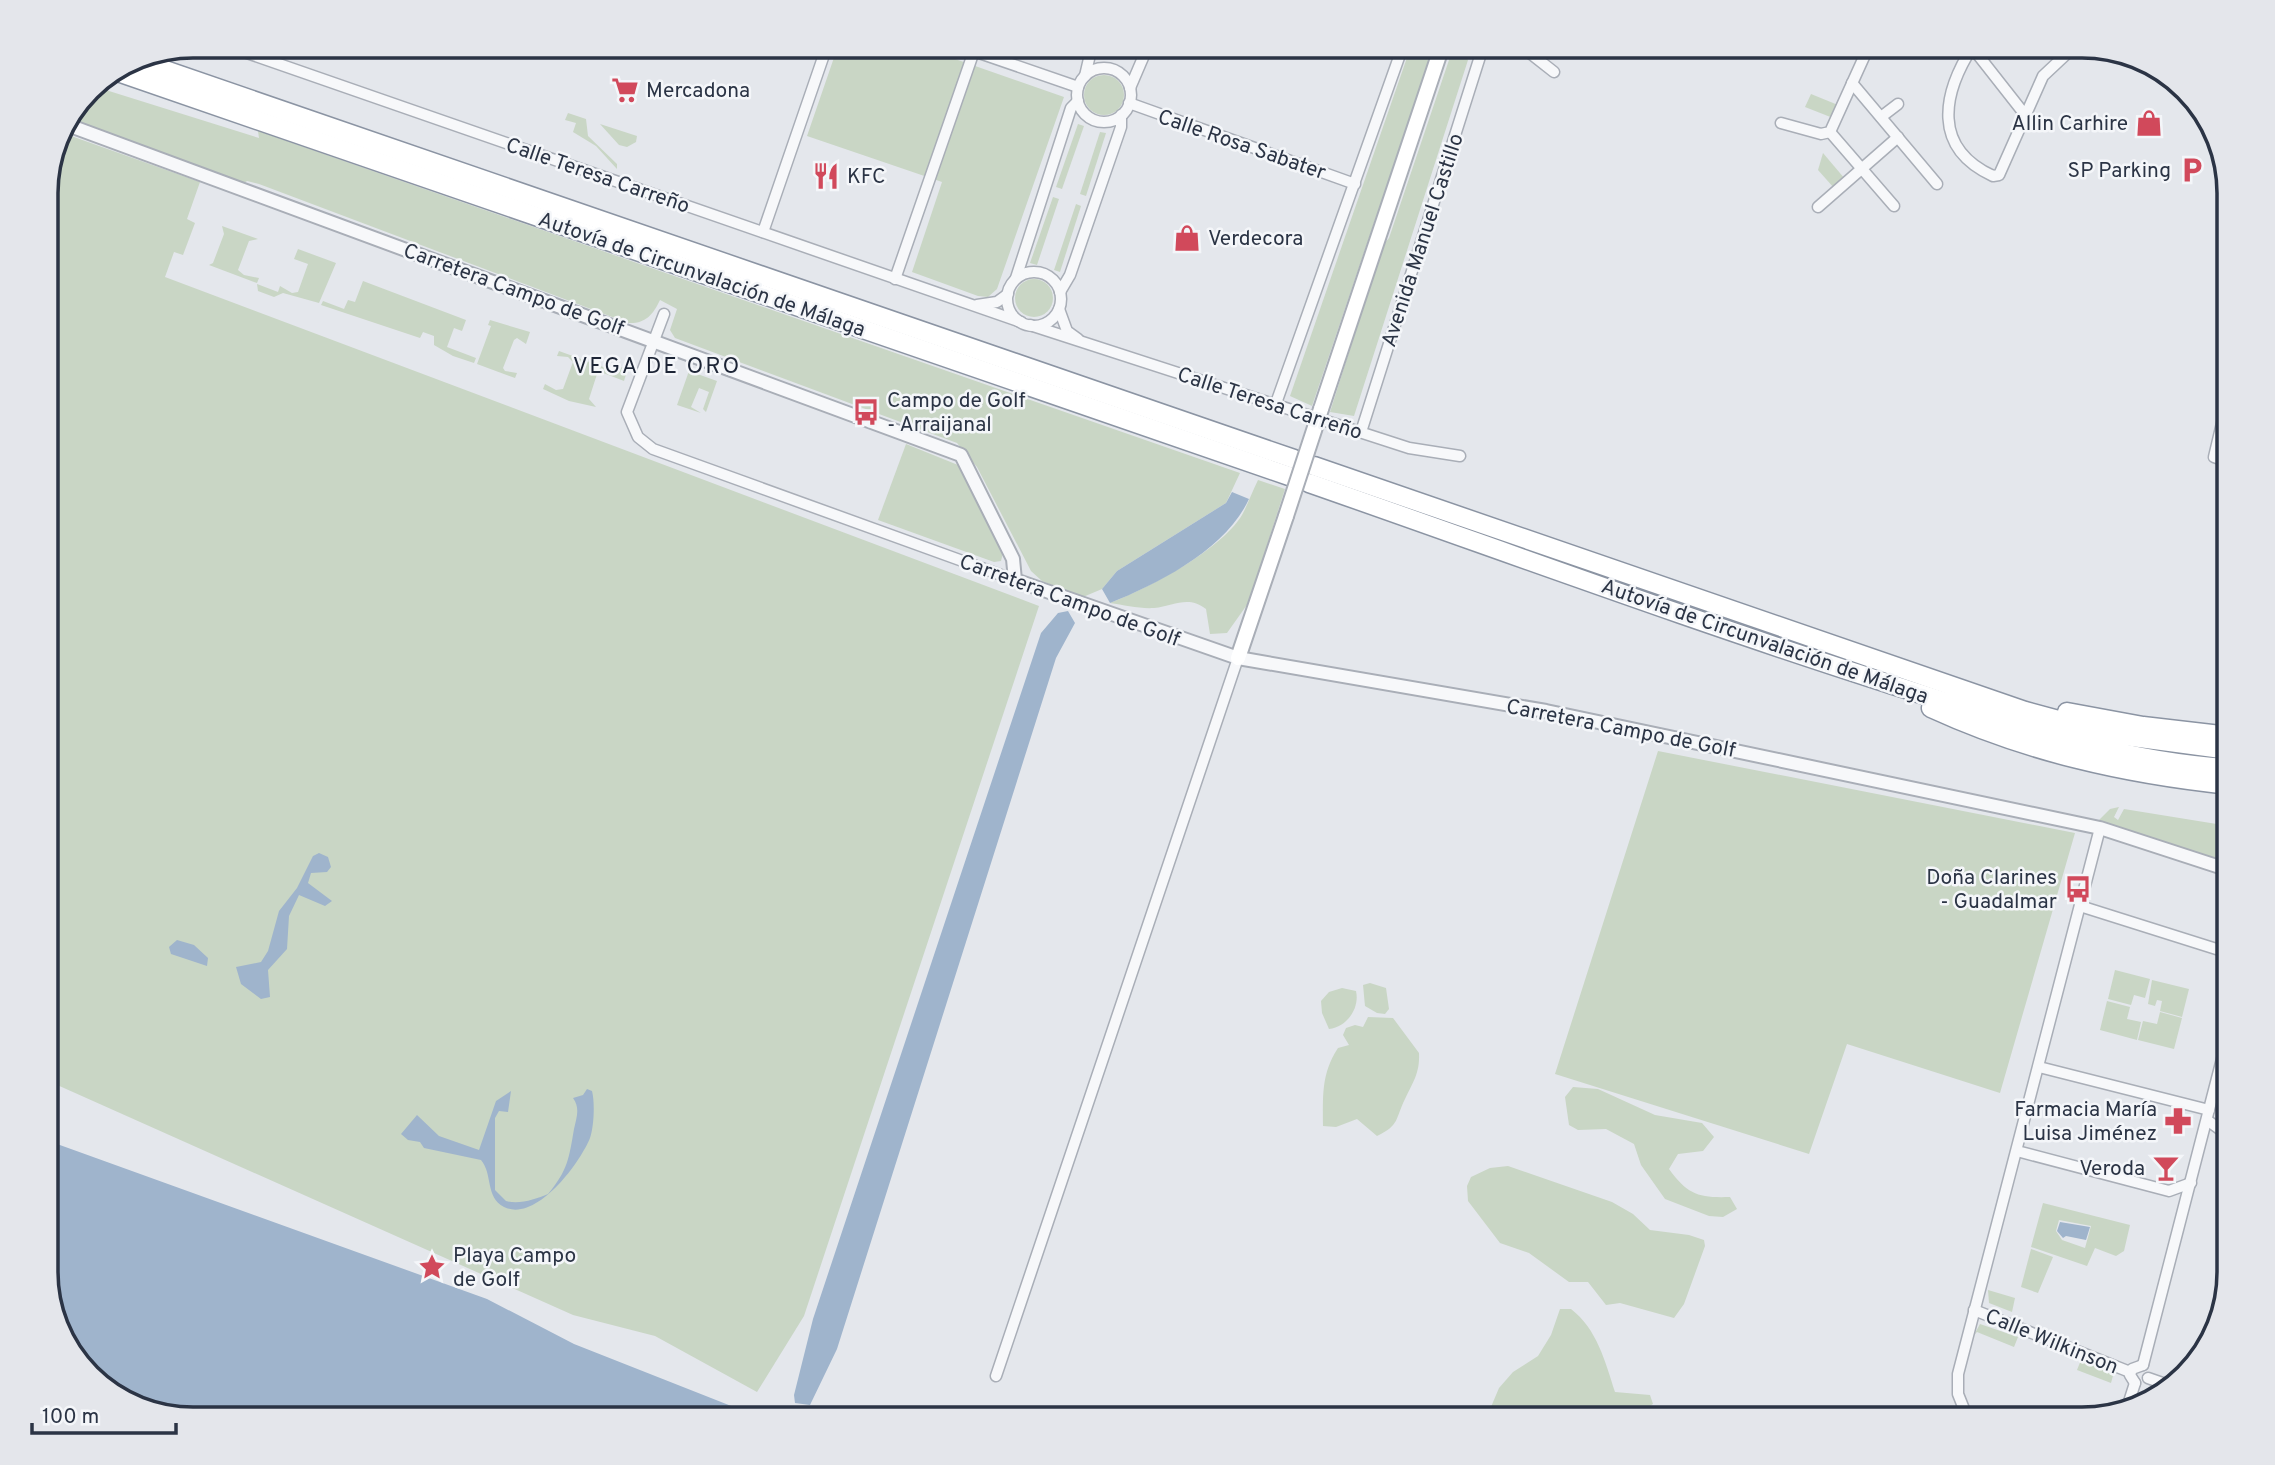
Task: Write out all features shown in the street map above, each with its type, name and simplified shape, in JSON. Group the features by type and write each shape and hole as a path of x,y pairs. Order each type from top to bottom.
{"highway":[{"name":"Autovía de Circunvalación de Málaga","path":"127,75 1291,468 150,65"},
{"name":"Autovía de Circunvalación de Málaga","path":"2217,748 2110,734 2025,711 1311,475 1861,676 2062,741 2147,759 2217,767"},
{"path":"1906,671 1927,670 2071,713 2217,735"},
{"path":"1861,676 1883,690 2032,748 2130,772 2217,783"},
{"path":"2200,734 2217,732"}],"main road":[{"name":"Avenida Manuel Castillo","path":"1238,658 1438,58"}],"street":[{"name":"Calle Teresa Carreño","path":"262,58 1026,324 1409,448 1460,456"},
{"path":"762,232 823,58"},
{"path":"895,279 972,58"},
{"path":"994,58 1079,87"},
{"path":"1090,58 1079,87 1078,101 1081,109 1096,120 1114,120 1121,115 1129,103 1130,88 1143,58"},
{"path":"1275,406 1399,58"},
{"name":"Avenida Manuel Castillo","path":"1361,432 1483,58"},
{"path":"1536,58 1554,72"},
{"path":"1830,132 1864,58"},
{"path":"1966,58 1956,79 1948,121 1950,137 1974,168 1993,176 1999,175 2043,76 2062,58"},
{"path":"1981,58 2026,116"},
{"path":"1085,76 1099,69 1114,70 1130,88"},
{"path":"1853,83 1937,184"},
{"path":"1059,309 1048,322 1026,324 1010,310 1008,294 1016,278 1071,108 1078,101"},
{"name":"Calle Rosa Sabater","path":"1129,103 1355,184"},
{"path":"1881,117 1898,104"},
{"path":"1082,342 1067,331 1059,309 1060,292 1070,275 1121,127 1121,115"},
{"path":"1781,123 1822,134 1830,132"},
{"name":"Carretera Campo de Golf","path":"75,128 652,340 627,412 638,437 653,449 1238,658 1546,711 2100,828 2217,866"},
{"path":"1830,132 1894,206"},
{"path":"1818,206 1898,137"},
{"path":"1016,278 1033,271 1042,273 1056,284 1060,292"},
{"path":"969,305 986,305 1008,294"},
{"path":"664,314 652,340 961,455 1013,559 1015,580"},
{"path":"996,1376 1238,658"},
{"path":"1961,1407 1957,1384 1975,1307 2100,828"},
{"path":"2080,905 2217,949"},
{"path":"2039,1067 2208,1115 2217,1124"},
{"path":"2143,1365 2217,1081"},
{"path":"2017,1151 2169,1191 2191,1183"},
{"name":"Calle Wilkinson","path":"1975,1307 2130,1372"},
{"path":"2130,1398 2135,1383 2130,1372 2136,1365 2143,1365 2148,1369 2148,1378 2144,1383 2135,1383"},
{"path":"2148,1378 2160,1382"}],"green space":[{"path":"834,58 952,58 1064,97 997,289 988,297 978,296 912,272 942,182 807,136"},
{"path":"1407,58 1430,58 1312,406 1290,396"},
{"path":"1450,58 1466,58 1354,416 1330,412 1383,245 1389,238"},
{"path":"1104,75 1118,81 1124,95 1118,109 1104,115 1090,109 1084,95 1090,81"},
{"path":"105,90 259,138 258,131 1240,473 1226,503 1117,571 1102,589 1083,597 1042,581 1031,571 977,467 957,443 675,338 670,330 677,309 660,300 648,318 628,323 259,184 247,181 243,184 78,121"},
{"path":"1811,94 1838,105 1833,118 1805,107"},
{"path":"568,113 586,119 588,136 617,164 617,169 596,146 573,132 576,123 565,120"},
{"path":"600,124 637,136 636,142 627,147 619,145"},
{"path":"1078,124 1084,126 1062,189 1056,187"},
{"path":"1100,132 1106,133 1086,196 1080,194"},
{"path":"71,136 200,182 187,219 195,223 183,255 174,252 165,277 1039,606 804,1316 757,1392 655,1336 573,1315 58,1085 58,184 62,158"},
{"path":"1823,153 1845,179 1834,188 1818,170"},
{"path":"1053,197 1059,199 1037,265 1030,263"},
{"path":"1076,204 1081,206 1060,272 1054,270"},
{"path":"222,226 258,239 249,241 238,270 244,275 259,278 257,283 209,265 213,263 224,234"},
{"path":"298,249 336,263 319,303 283,293 274,297 258,291 257,284 278,292 280,286 292,293 298,292 308,264 294,259"},
{"path":"1034,279 1048,284 1053,298 1048,312 1034,317 1020,312 1015,298 1020,284"},
{"path":"363,281 466,320 462,331 454,328 447,347 476,358 474,363 453,356 434,345 434,336 423,332 420,338 321,305 323,301 344,309 348,300 355,302"},
{"path":"490,320 530,332 526,344 517,338 514,340 503,368 505,371 517,373 515,378 477,364 491,326 488,325"},
{"path":"559,351 617,372 622,367 628,368 624,381 598,371 589,399 596,407 569,401 543,389 545,384 556,390 563,389 573,362 568,357 557,356"},
{"path":"689,371 717,381 706,412 703,409 709,392 699,388 691,407 701,413 677,405"},
{"path":"906,444 958,465 1003,553 1001,561 994,562 878,520"},
{"path":"1258,480 1285,489 1249,602 1227,633 1210,634 1206,609 1193,603 1149,608 1110,603 1163,578 1217,542 1232,529 1242,515"},
{"path":"1658,751 2075,833 2000,1093 1847,1044 1809,1154 1555,1074"},
{"path":"2119,807 2114,817 2118,820 2124,809 2217,824 2217,859 2097,822 2110,809"},
{"path":"2115,970 2150,979 2145,998 2134,995 2131,1005 2108,999"},
{"path":"2152,980 2189,989 2182,1017 2160,1011 2162,1001 2157,1000 2155,1006 2148,1004"},
{"path":"1370,983 1386,988 1389,1009 1385,1014 1365,1006 1363,985"},
{"path":"1342,988 1356,991 1356,1004 1347,1021 1329,1029 1322,1013 1321,1001 1329,992"},
{"path":"2107,1001 2130,1007 2127,1019 2141,1022 2137,1040 2100,1030"},
{"path":"2160,1012 2182,1018 2174,1049 2138,1040 2143,1021 2157,1024"},
{"path":"1368,1017 1393,1018 1419,1053 1415,1077 1396,1121 1377,1136 1357,1119 1336,1127 1323,1126 1324,1086 1328,1067 1338,1048 1349,1045 1343,1035 1346,1028 1355,1025 1363,1027"},
{"path":"1573,1087 1598,1089 1655,1115 1702,1123 1714,1137 1703,1151 1678,1154 1669,1169 1688,1190 1710,1197 1730,1197 1737,1209 1723,1217 1709,1216 1665,1199 1641,1165 1634,1144 1606,1129 1578,1130 1569,1125 1565,1097"},
{"path":"1508,1166 1612,1202 1633,1214 1650,1230 1689,1235 1704,1240 1705,1246 1684,1304 1674,1318 1620,1303 1606,1305 1588,1282 1569,1282 1529,1253 1500,1243 1468,1201 1467,1186 1471,1177 1490,1168"},
{"path":"2043,1203 2130,1225 2124,1251 2116,1256 2095,1248 2087,1266 2031,1247","holes":["2059,1220 2091,1226 2085,1248 2062,1240 2056,1231"]},
{"path":"2031,1249 2053,1257 2038,1293 2021,1287"},
{"path":"1988,1290 2015,1298 2012,1312 1989,1303"},
{"path":"1560,1309 1571,1309 1594,1336 1615,1392 1650,1395 1653,1404 1648,1407 1491,1407 1499,1388 1513,1372 1538,1356 1551,1335"},
{"path":"1980,1324 2018,1337 2014,1347 1977,1332 1974,1335"},
{"path":"2081,1360 2114,1372 2111,1383 2077,1370"}],"water":[{"path":"1232,492 1249,499 1225,534 1208,549 1170,574 1110,603 1102,589 1117,571 1226,503"},
{"path":"1068,611 1075,623 1056,658 837,1349 810,1405 795,1403 794,1395 813,1319 1041,633 1058,613"},
{"path":"319,853 328,857 331,867 327,872 311,873 308,883 332,901 325,906 299,895 289,916 287,949 268,970 270,997 261,999 241,984 236,967 261,962 268,951 279,911 297,888 313,856"},
{"path":"177,940 194,945 208,958 207,966 171,954 169,947"},
{"path":"587,1089 592,1091 594,1114 590,1138 585,1149 567,1175 555,1188 543,1199 516,1210 498,1203 481,1160 424,1148 420,1142 408,1140 401,1134 417,1115 439,1136 479,1150 496,1101 511,1091 508,1112 499,1111 495,1118 495,1190 506,1201 527,1201 548,1194 564,1171 577,1116 577,1105 573,1098 583,1095"},
{"path":"58,1144 487,1299 574,1344 734,1407 184,1407 149,1400 118,1385 104,1374 80,1347 68,1324 60,1299 58,1281"},
{"path":"2060,1222 2090,1227 2086,1240 2066,1236 2063,1238 2057,1231"}],"place":[{"name":"Mercadona","path":"625,90"},
{"name":"Allin Carhire","path":"2149,123"},
{"name":"SP Parking","path":"2192,170"},
{"name":"KFC","path":"826,176"},
{"name":"Verdecora","path":"1187,238"},
{"name":"Campo de Golf - Arraijanal","path":"866,412"},
{"name":"Doña Clarines - Guadalmar","path":"2078,889"},
{"name":"Farmacia María Luisa Jiménez","path":"2178,1121"},
{"name":"Veroda","path":"2166,1168"},
{"name":"Playa Campo de Golf","path":"432,1267"}],"district":[{"name":"VEGA DE ORO","path":"657,365"}]}
